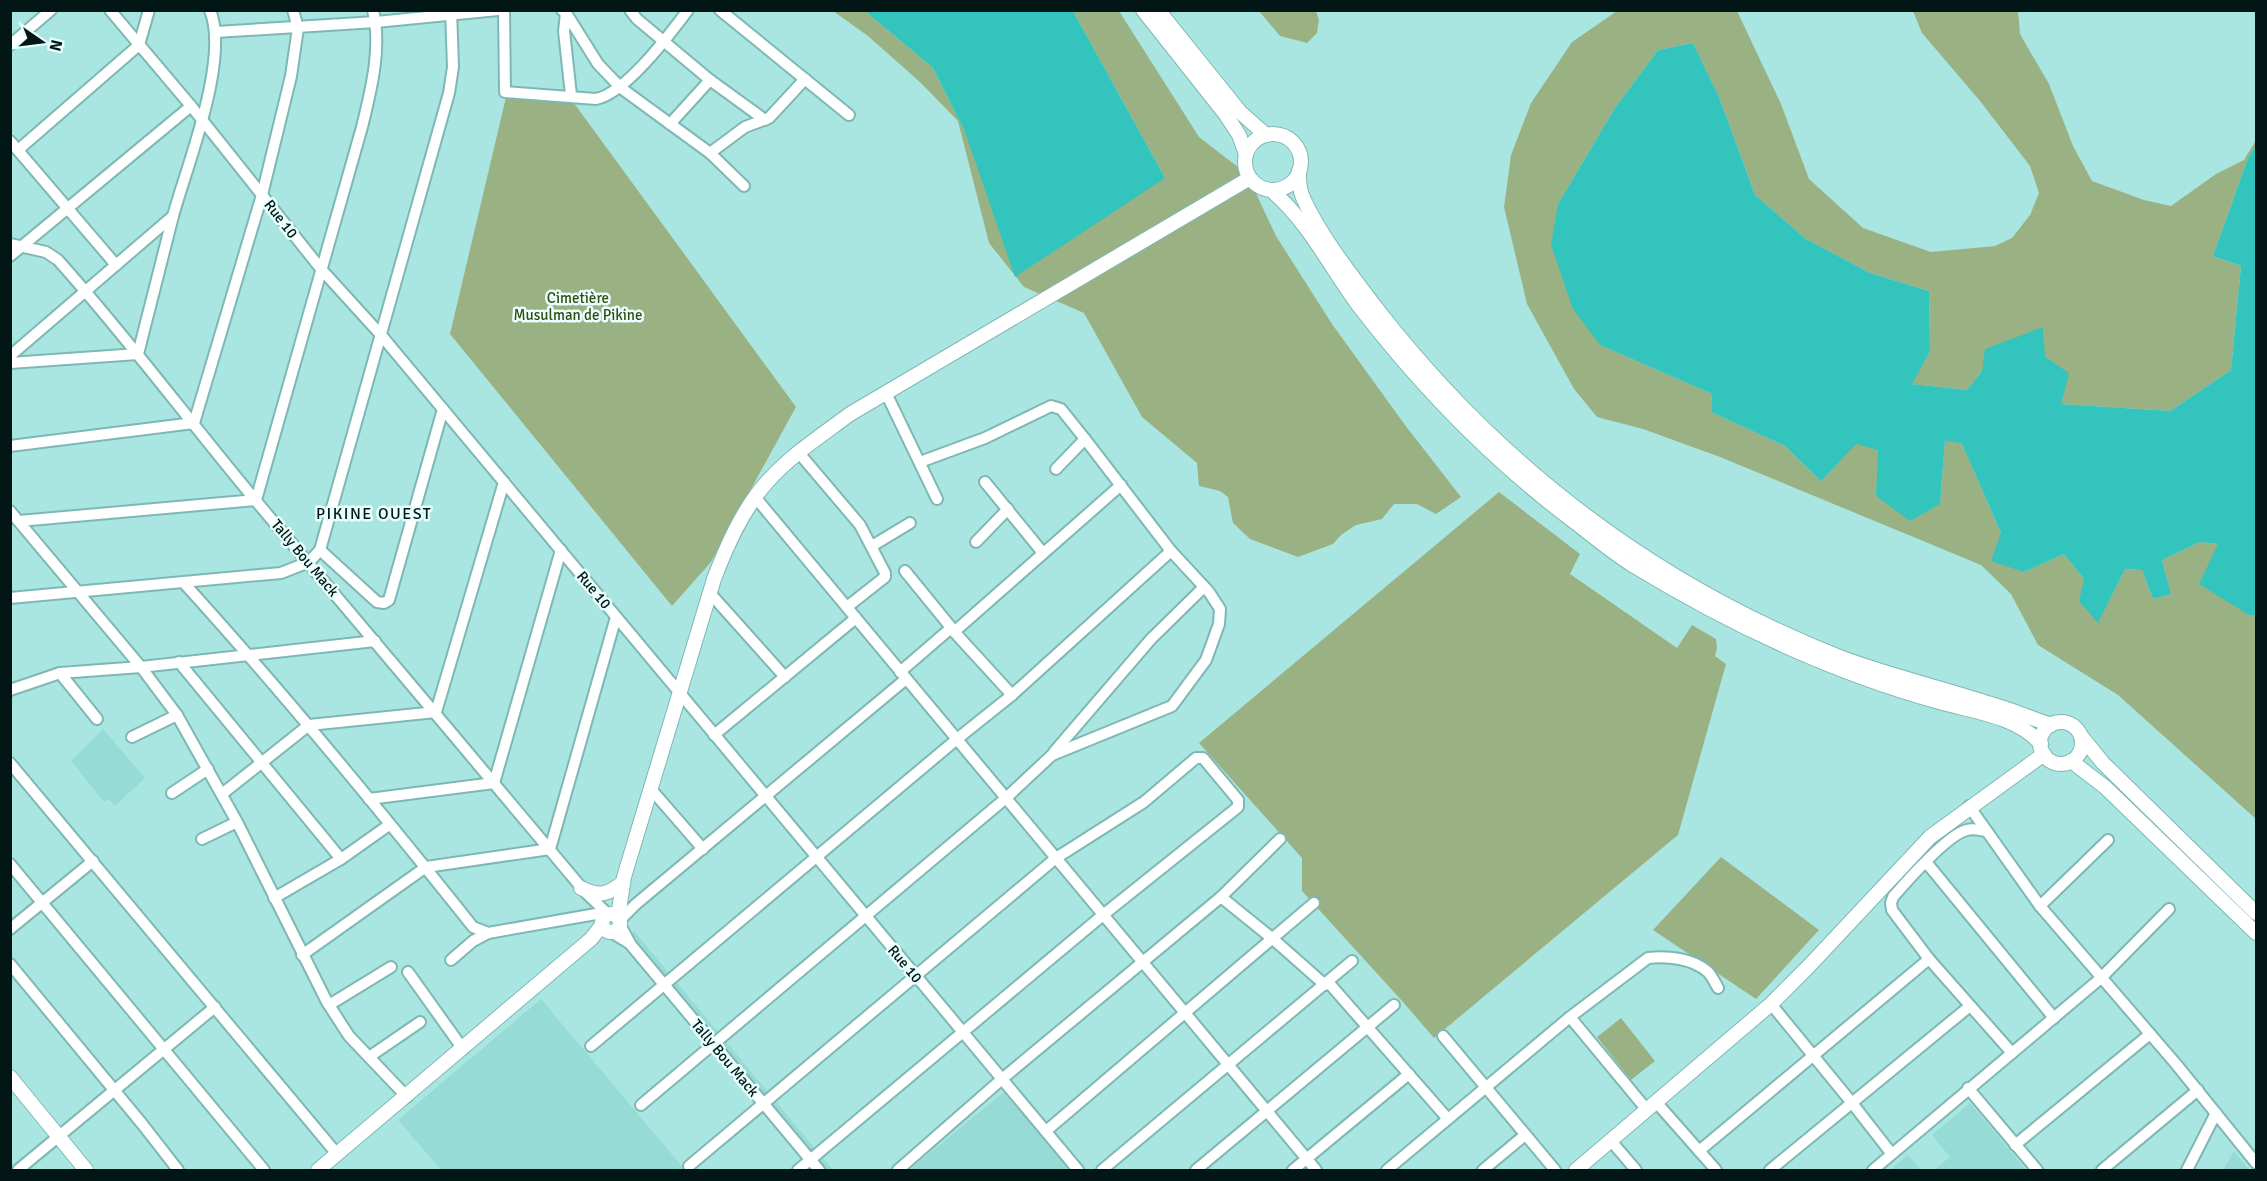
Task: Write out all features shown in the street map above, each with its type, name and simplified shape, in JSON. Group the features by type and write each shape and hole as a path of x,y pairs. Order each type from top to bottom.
{"main road":[{"path":"1143,10 1226,115 1239,135 1246,154 1246,171 1250,178 1262,188 1270,190 1290,207 1359,305 1404,362 1460,423 1539,495 1628,562 1711,611 1777,644 1884,685 2001,719 2025,730 2056,763 2076,758 2081,748 2081,736"},
{"path":"1158,10 1240,112 1266,135"},
{"path":"1246,154 1257,138 1266,135 1281,135 1293,143 1300,156 1301,193 1316,221 1368,297 1401,339 1479,424 1547,486 1634,550 1716,600 1780,632 1858,663 1994,704 2051,725"},
{"path":"1270,190 1288,185 1299,171"},
{"path":"318,1170 407,1097 610,921 710,592 731,537 755,497 779,470 850,414 1250,178"},
{"path":"1576,1170 1771,1004 1916,850 2042,749 2043,733 2056,723 2068,723 2074,726 2103,763 2256,913"},
{"path":"2071,761 2104,787 2256,933"},
{"path":"584,891 600,895 622,886"},
{"path":"10,1077 86,1170"}],"street":[{"path":"10,45 51,10"},
{"name":"Rue 10","path":"110,10 191,106 321,269 381,335 1078,1170"},
{"path":"18,150 140,45 149,10"},
{"path":"10,363 138,354 216,59 216,32 210,10"},
{"path":"10,446 194,423 262,195 291,76 298,28 293,10"},
{"path":"19,521 255,500 371,90 375,58 374,10"},
{"path":"216,32 376,22 451,12 498,10"},
{"path":"504,10 505,92 571,95 596,99 606,97 621,88 688,10"},
{"path":"630,10 710,80 765,120"},
{"path":"720,10 849,115"},
{"path":"10,598 281,573 309,562 320,550 449,93 453,67 451,12"},
{"path":"564,12 571,95"},
{"path":"564,12 598,64 621,88 710,153 744,186"},
{"path":"710,153 745,127 765,120 805,79"},
{"path":"670,124 710,80"},
{"path":"10,256 16,246 68,210 191,106"},
{"path":"10,141 116,266"},
{"path":"10,356 173,216"},
{"name":"Tally Bou Mack","path":"16,246 52,255 86,292 255,500 436,712 819,1170"},
{"path":"886,393 937,499"},
{"path":"920,462 985,438 1051,406 1061,409 1171,551 1209,592 1220,609 1220,624 1206,660 1172,706 1052,755"},
{"path":"320,550 377,602 384,603 389,600 443,409"},
{"path":"1056,469 1086,439"},
{"path":"799,453 860,525 886,575 847,607"},
{"path":"222,794 309,725 436,712 504,482"},
{"path":"985,482 1043,553"},
{"path":"451,960 473,941 488,933 610,921 766,797 1121,484"},
{"path":"755,497 1316,1170"},
{"path":"976,542 1008,509"},
{"path":"10,511 141,667 177,715 237,822 329,1005 349,1036 407,1097"},
{"path":"872,546 910,523"},
{"path":"369,799 494,783 561,550"},
{"path":"591,1046 1012,695 1171,551"},
{"path":"905,572 953,630 1012,695"},
{"path":"183,582 309,725 473,927 488,933"},
{"path":"641,1105 1006,798 1052,755 1150,639 1204,587"},
{"path":"710,592 785,677"},
{"path":"302,955 426,867 550,849 616,617"},
{"path":"714,735 856,618"},
{"path":"10,690 60,673 141,667 375,641"},
{"path":"179,662 341,859"},
{"path":"60,673 98,718"},
{"path":"132,737 177,715"},
{"path":"689,1166 1056,858 1144,802 1196,758 1203,758 1238,800 1238,807 1103,915 798,1170"},
{"path":"10,763 337,1155"},
{"path":"172,793 208,769"},
{"path":"650,788 703,849"},
{"path":"1969,806 2040,906 2198,1090 2255,1161"},
{"path":"202,839 237,822"},
{"path":"274,898 341,859 389,825"},
{"path":"1986,831 1967,830 1959,833 1926,862 1893,897 1891,903 1892,910 1929,959 2012,1053"},
{"path":"898,1170 1002,1079 1221,897 1280,838"},
{"path":"2040,906 2108,840"},
{"path":"10,929 93,861"},
{"path":"1926,862 2054,1018"},
{"path":"10,864 264,1170"},
{"path":"1221,897 1327,984 1368,1027 1448,1119"},
{"path":"1046,1131 1314,903"},
{"path":"1872,1170 2101,978 2169,909"},
{"path":"1387,1170 1570,1017 1648,958 1663,956 1692,963 1708,972 1718,988"},
{"path":"1699,1151 1929,959"},
{"path":"1102,1170 1352,961"},
{"path":"10,964 178,1170"},
{"path":"329,1005 391,967"},
{"path":"408,972 463,1048"},
{"path":"1771,1004 1852,1102 1891,1154"},
{"path":"1196,1170 1394,1005"},
{"path":"1770,1170 1970,1006"},
{"path":"18,1170 214,1007"},
{"path":"1570,1017 1651,1106 1716,1170"},
{"path":"369,1057 420,1022"},
{"path":"2015,1145 2150,1034"},
{"path":"1443,1036 1555,1170"},
{"path":"1293,1170 1408,1074"},
{"path":"1968,1088 2037,1170"},
{"path":"2102,1170 2198,1090"},
{"path":"2187,1170 2216,1113"},
{"path":"1483,1170 1525,1135"},
{"path":"1611,1140 1635,1170"}],"shaded area":[{"path":"103,729 145,778 115,806 108,799 104,802 71,761"},
{"path":"634,931 833,1170 811,1170 622,944"},
{"path":"541,999 685,1170 441,1170 398,1120"},
{"path":"1005,1091 1069,1170 909,1170"},
{"path":"1970,1103 2026,1170 1934,1170 1950,1157 1932,1135"},
{"path":"2234,1151 2249,1170 2223,1170"},
{"path":"1908,1155 1921,1170 1890,1170"}],"green space":[{"path":"833,11 865,11 933,68 965,132 1165,178 1073,11 1119,11 1199,137 1247,174 1276,236 1332,324 1405,425 1461,497 1436,514 1417,504 1394,504 1382,519 1356,525 1341,535 1333,544 1298,557 1250,539 1233,523 1228,497 1220,491 1199,486 1197,463 1142,417 1084,313 1024,287 989,243 958,121 921,83 868,36"},
{"path":"1259,11 1316,11 1319,20 1317,33 1307,43 1280,36"},
{"path":"1617,11 1737,11 1781,104 1809,179 1863,228 1931,252 1995,246 2012,238 2030,215 2039,193 2030,166 1980,101 1922,33 1913,11 2018,11 2020,34 2049,84 2073,146 2092,181 2144,200 2171,206 2216,174 2244,160 2256,140 2256,146 2248,158 2213,256 2241,266 2231,370 2170,411 2061,404 2044,357 2043,328 1982,371 1967,390 1911,384 1930,351 1929,291 1870,273 1806,239 1755,195 1719,97 1693,43 1658,50 1615,108 1558,204 1600,345 1712,394 1711,412 1785,446 1821,481 1856,443 1879,450 1876,496 1940,504 1945,439 1962,444 2001,533 2024,572 2064,554 2084,579 2098,622 2125,569 2142,570 2153,599 2171,594 2162,560 2200,542 2218,544 2249,615 2256,616 2256,819 2118,695 2038,645 2011,594 1981,565 1720,457 1643,429 1597,417 1574,389 1527,304 1504,207 1511,155 1531,103 1572,42"},
{"name":"Cimetière Musulman de Pikine","path":"507,93 571,99 796,407 711,562 672,606 450,334"},
{"path":"1499,492 1580,554 1570,574 1677,648 1692,625 1716,639 1715,656 1726,664 1678,835 1434,1038 1302,891 1302,858 1199,743"},
{"path":"1721,857 1819,930 1756,999 1653,930"},
{"path":"1621,1018 1655,1061 1631,1080 1597,1037"}],"water":[{"path":"865,11 1073,11 1165,178 1015,277 965,132 933,68"},
{"path":"1693,43 1719,97 1755,195 1806,239 1870,273 1929,291 1930,351 1912,384 1967,390 1982,371 1985,349 2043,327 2045,357 2069,373 2061,404 2170,411 2231,370 2241,266 2213,256 2248,158 2256,146 2256,616 2249,615 2199,584 2218,544 2200,542 2162,560 2171,594 2153,599 2142,570 2125,569 2098,623 2079,601 2084,579 2064,554 2024,572 1991,561 2001,533 1962,444 1945,440 1940,504 1910,521 1876,496 1878,450 1856,444 1821,481 1785,446 1711,412 1712,394 1600,345 1573,309 1551,245 1558,204 1615,108 1658,50"}],"district":[{"name":"PIKINE OUEST","path":"374,514"}]}
